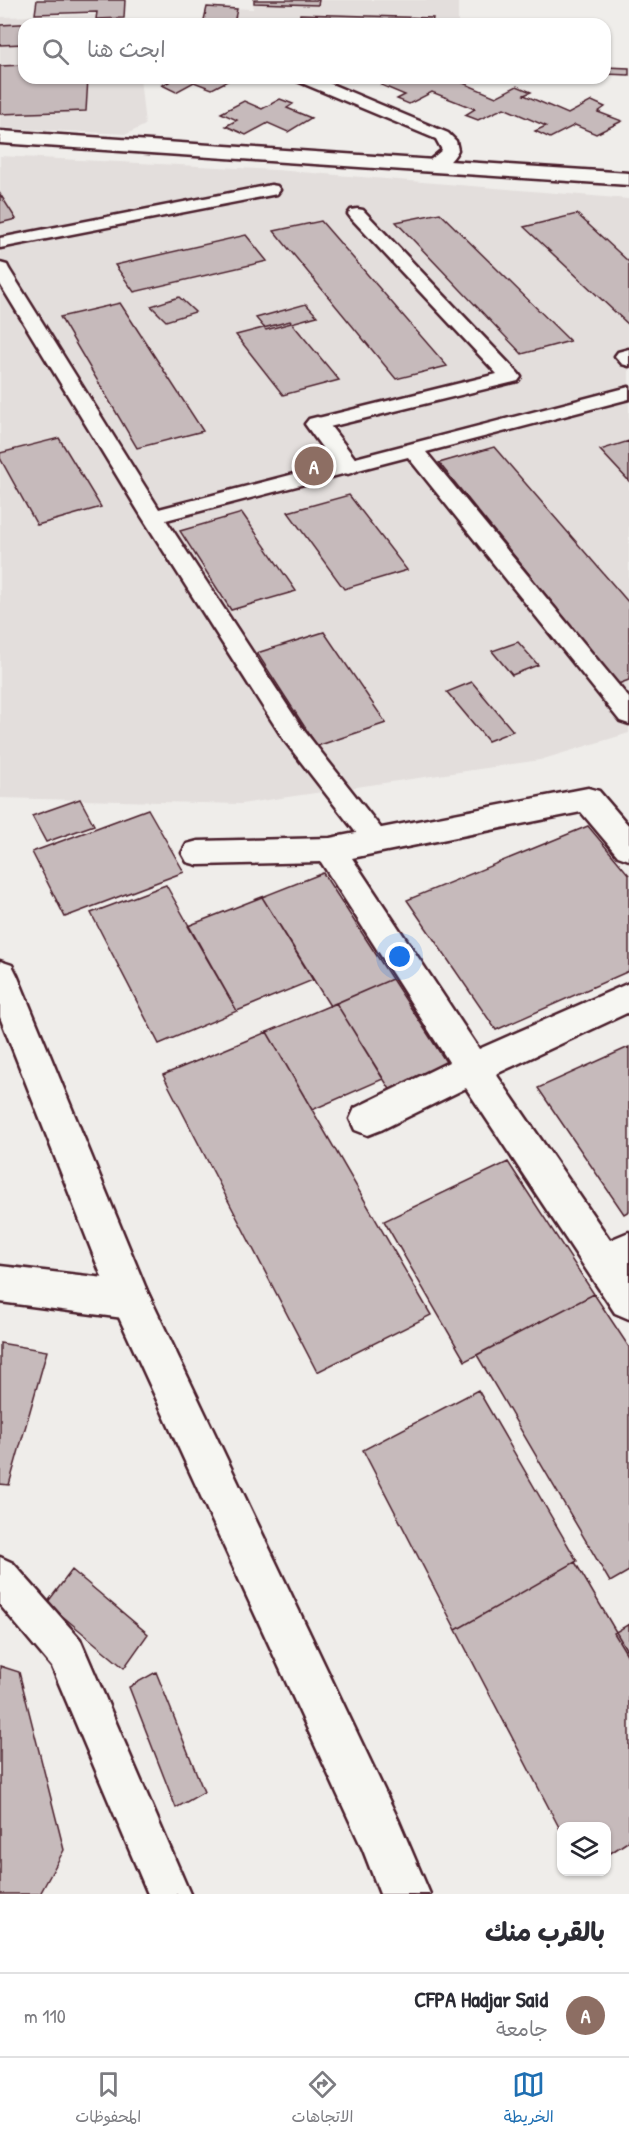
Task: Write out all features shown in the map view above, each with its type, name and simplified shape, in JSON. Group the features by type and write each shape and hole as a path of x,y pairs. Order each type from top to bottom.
{"main road":[{"path":"0,137 629,179"},
{"path":"317,424 348,466"},
{"path":"198,853 330,850 588,799 629,848"},
{"path":"330,850 472,1068 616,1257 629,1300"},
{"path":"0,975 131,1300 381,1836 405,1894"},
{"path":"368,1119 472,1068 629,997"},
{"path":"0,1284 131,1300"}],"lane":[{"path":"317,84 442,136 449,142 448,156 431,166"},
{"path":"0,243 271,190"},
{"path":"317,424 511,377 357,214"},
{"path":"0,269 153,517 293,734 378,841"},
{"path":"629,355 625,356 629,360"},
{"path":"153,517 629,393"},
{"path":"413,450 629,715"},
{"path":"0,1576 66,1653 169,1894"}],"shaded area":[{"path":"254,0 458,0 458,18 204,18 207,7 253,9"},
{"path":"114,14 113,18 18,18 18,84 141,84 145,125 127,134 0,128 0,17"},
{"path":"0,156 276,170 629,199 629,733 540,760 241,804 0,798"}],"building":[{"path":"37,0 125,0 124,18 96,18 97,12 35,14"},
{"path":"254,0 319,0 318,5 254,3"},
{"path":"207,7 237,9 235,18 204,18"},
{"path":"300,14 433,18 300,18"},
{"path":"18,24 18,44 0,45 0,25"},
{"path":"18,65 18,84 88,84 86,111 0,114 0,66"},
{"path":"611,67 629,68 629,75 611,74"},
{"path":"164,84 190,84 176,92 162,85"},
{"path":"199,84 222,84 212,89"},
{"path":"465,84 496,97 517,86 531,92 524,95 568,114 592,101 605,107 598,112 622,121 596,134 575,125 550,138 535,131 546,126 504,108 478,120 465,115 475,109 432,92 409,104 397,99 405,95 381,85"},
{"path":"280,99 293,104 287,108 311,118 288,132 268,123 246,135 226,126 237,120 221,113 244,101 262,109"},
{"path":"0,194 16,219 0,223"},
{"path":"440,213 570,341 522,354 396,222"},
{"path":"577,214 629,262 629,325 524,227"},
{"path":"321,221 447,366 396,379 274,231"},
{"path":"246,235 267,261 134,292 115,265"},
{"path":"179,297 195,312 166,321 151,306"},
{"path":"120,303 203,431 137,448 60,317"},
{"path":"306,304 317,316 266,330 256,318"},
{"path":"290,321 339,380 283,395 236,335"},
{"path":"59,438 101,507 37,525 0,458 0,453"},
{"path":"629,441 629,481 600,450"},
{"path":"494,447 629,603 629,680 618,684 439,463"},
{"path":"349,495 407,570 344,589 288,512"},
{"path":"242,513 296,591 231,610 180,531"},
{"path":"324,632 386,723 317,746 257,653"},
{"path":"518,642 538,665 512,675 492,651"},
{"path":"472,682 513,731 488,741 447,692"},
{"path":"80,799 94,825 46,842 32,816"},
{"path":"148,809 184,872 65,917 32,852"},
{"path":"588,826 629,875 629,971 496,1030 407,900"},
{"path":"323,873 392,979 330,1006 262,897"},
{"path":"166,885 237,1011 159,1044 91,913"},
{"path":"262,897 313,980 237,1011 188,926"},
{"path":"392,979 448,1065 391,1091 336,1003"},
{"path":"336,1003 383,1079 312,1110 267,1032"},
{"path":"267,1032 431,1315 317,1372 163,1075"},
{"path":"629,1047 629,1211 624,1214 538,1088"},
{"path":"508,1162 594,1294 465,1361 384,1221"},
{"path":"594,1294 629,1347 629,1571 610,1582 477,1355"},
{"path":"0,1343 47,1351 9,1485 0,1484"},
{"path":"478,1390 577,1561 456,1630 363,1450"},
{"path":"575,1562 629,1654 629,1841 611,1853 611,1822 557,1823 456,1630"},
{"path":"72,1570 148,1634 124,1668 47,1603"},
{"path":"629,1624 629,1658 614,1633"},
{"path":"0,1666 19,1672 64,1850 40,1894 0,1894"},
{"path":"156,1672 204,1792 176,1808 129,1687"}],"place":[{"name":"CFPA Hadjar Said","path":"314,466"}]}
